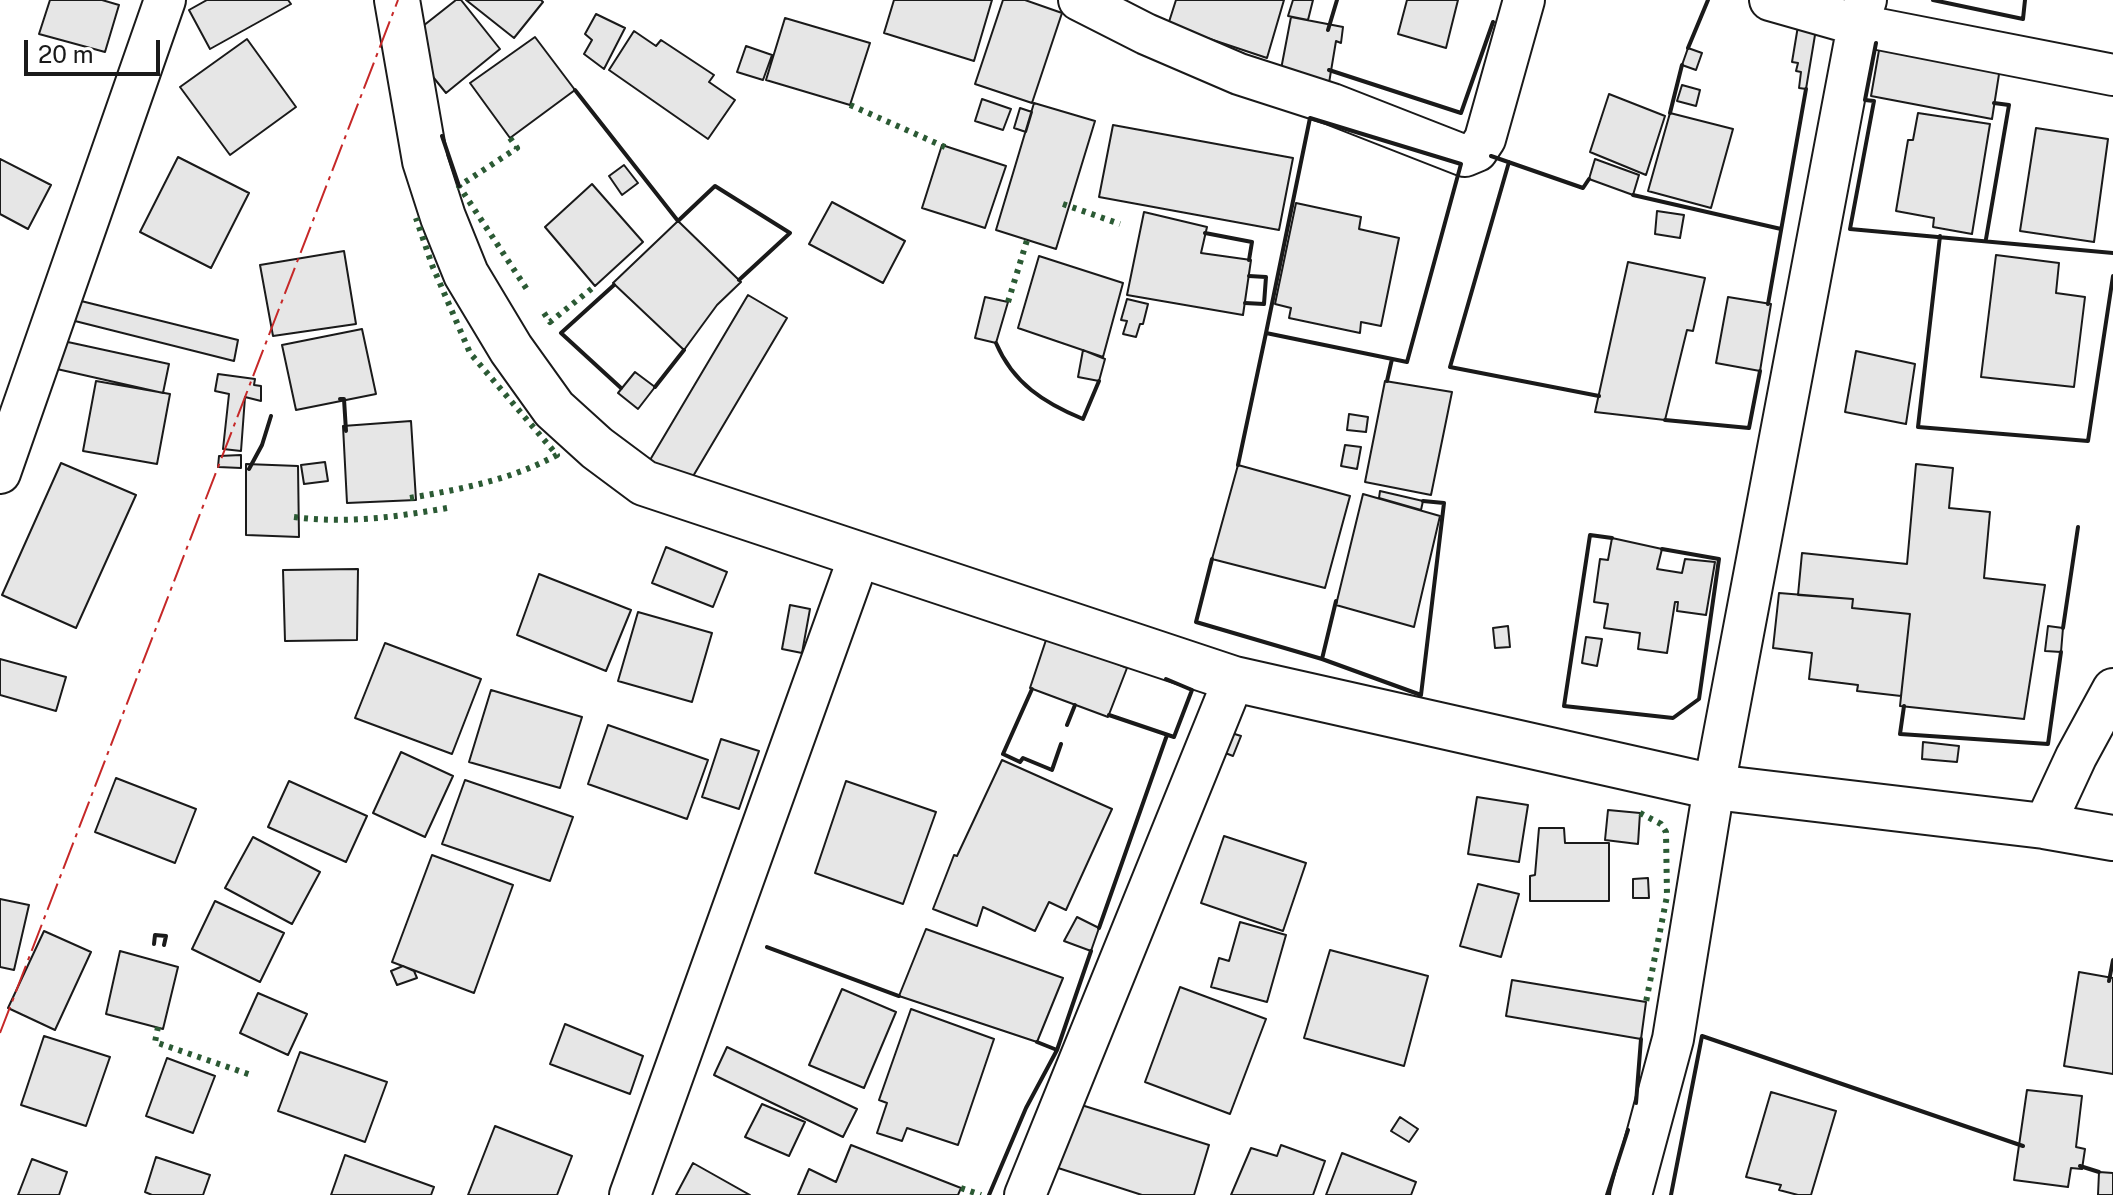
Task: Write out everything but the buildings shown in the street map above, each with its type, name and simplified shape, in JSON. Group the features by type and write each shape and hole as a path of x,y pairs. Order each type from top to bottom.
{"street":[{"path":"0,473 165,0"},
{"path":"397,0 425,161 466,274 511,349 554,409 597,448 644,483 1234,679 1714,787 2044,826 2113,838"},
{"path":"1079,0 1146,34 1239,74 1332,104 1465,156 1477,151 1485,139 1524,0"},
{"path":"1770,0 1862,12 2113,75"},
{"path":"1631,1195 1673,1039 1714,787 1862,12"},
{"path":"630,1195 860,554"},
{"path":"1025,1195 1234,679"},
{"path":"2044,826 2076,757 2113,689"}],"hedge":[{"path":"850,105 945,147"},
{"path":"510,138 517,148 459,186 528,291"},
{"path":"1063,204 1120,224"},
{"path":"410,498 504,477 557,455 470,353 432,265 416,218"},
{"path":"1008,302 1028,237"},
{"path":"544,313 550,322 595,286"},
{"path":"294,517 333,520 371,518 447,508"},
{"path":"1640,813 1661,824 1666,832 1667,896 1646,1002"},
{"path":"158,1027 155,1042 254,1076"},
{"path":"961,1188 981,1195"}],"wall":[{"path":"1328,30 1337,0"},
{"path":"1688,48 1708,0"},
{"path":"1933,0 2023,19 2025,0"},
{"path":"1329,70 1461,113 1493,22"},
{"path":"1876,43 1865,100 1874,101 1850,229 2113,253"},
{"path":"1670,113 1682,65"},
{"path":"1768,304 1806,89"},
{"path":"575,90 678,221 715,186 790,233 739,280"},
{"path":"1986,239 2009,105 1994,103"},
{"path":"1310,118 1461,164 1407,362 1266,333 1310,118"},
{"path":"442,136 459,186"},
{"path":"1491,156 1583,188 1589,179"},
{"path":"1509,162 1450,367 1599,396"},
{"path":"1633,195 1781,229"},
{"path":"1205,233 1252,242 1249,260"},
{"path":"1940,236 1918,427 2088,441 2113,276"},
{"path":"1245,303 1264,304 1266,277 1249,276"},
{"path":"614,285 561,333 621,388"},
{"path":"1238,465 1266,333"},
{"path":"996,343 1011,370 1031,390 1083,419 1099,381"},
{"path":"655,387 684,350"},
{"path":"1387,381 1392,359"},
{"path":"1665,420 1749,428 1760,371"},
{"path":"340,399 344,399 346,431"},
{"path":"249,469 262,445 271,416"},
{"path":"1336,601 1322,659 1421,695 1444,503 1423,501"},
{"path":"2063,628 2078,527"},
{"path":"1612,538 1590,535 1564,706 1673,718 1699,699 1719,559 1662,549"},
{"path":"1212,559 1196,622 1322,659"},
{"path":"1904,706 1900,734 2048,744 2061,652"},
{"path":"1109,715 1174,737 1192,690 1166,679"},
{"path":"1032,689 1003,754 1020,762 1023,758 1052,770 1061,744"},
{"path":"1067,725 1075,705"},
{"path":"1099,928 1167,735"},
{"path":"154,944 155,935 166,936 164,945"},
{"path":"767,947 899,996"},
{"path":"1037,1042 1057,1050 1091,951"},
{"path":"2109,981 2113,960"},
{"path":"1671,1195 1702,1036 2023,1146"},
{"path":"1636,1103 1641,1039"},
{"path":"989,1195 1026,1108 1057,1050"},
{"path":"1607,1195 1628,1130"},
{"path":"2080,1166 2099,1172"}],"power":[{"path":"0,1033 398,0"}]}
